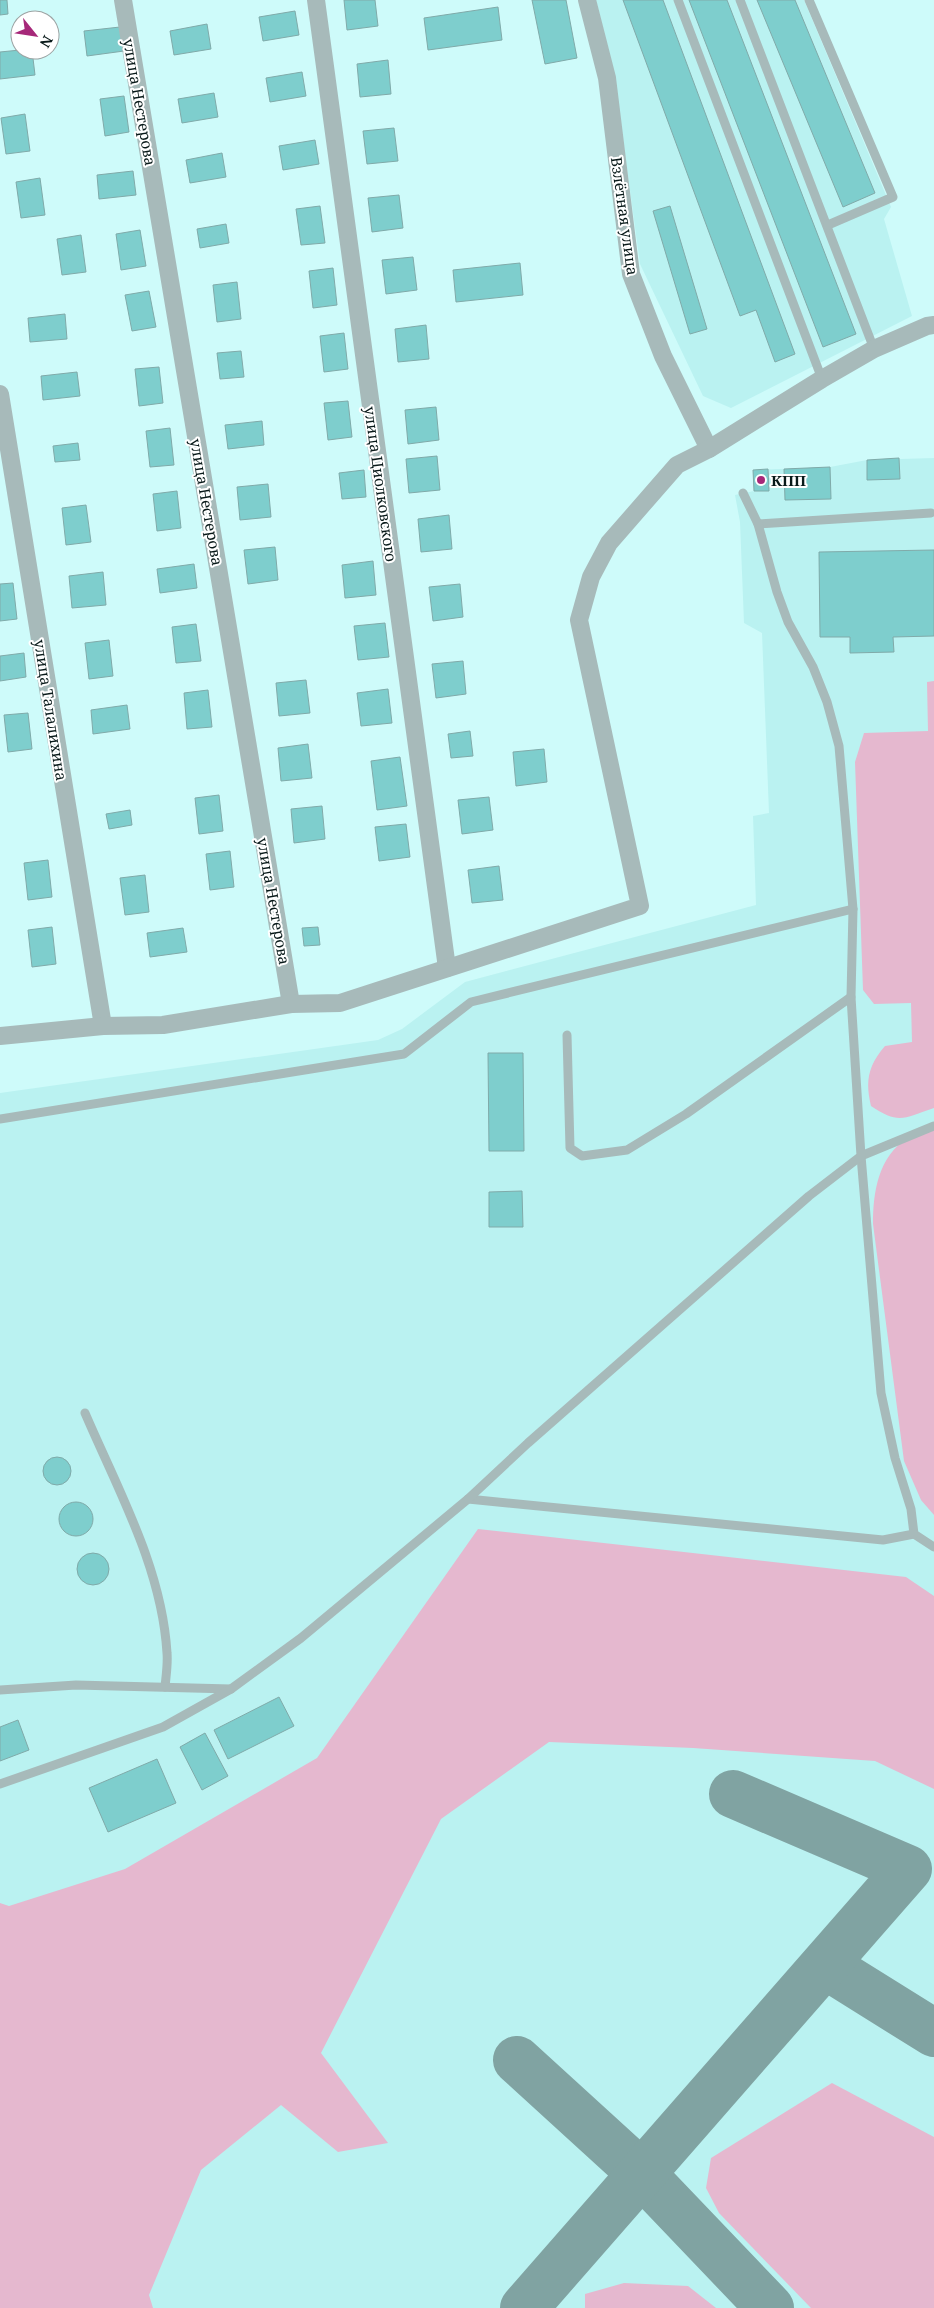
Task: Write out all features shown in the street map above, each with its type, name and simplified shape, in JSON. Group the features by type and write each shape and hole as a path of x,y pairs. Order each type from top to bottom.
{"street":[{"name":"улица Нестерова","path":"123,0 291,1004"},
{"name":"улица Циолковского","path":"316,0 447,968"},
{"name":"Взлётная улица","path":"587,0 607,78 631,274 663,356 709,450"},
{"path":"0,1036 103,1026 163,1025 291,1004 340,1002 640,906 579,620 591,577 609,543 677,465 709,450 822,379 874,349 927,326 934,326"},
{"name":"улица Талалихина","path":"0,394 103,1026"}],"lane":[{"path":"678,0 822,379"},
{"path":"740,0 828,225 874,349"},
{"path":"809,0 892,197 828,225"},
{"path":"743,493 758,524 777,592 788,622 813,667 820,684 839,746 853,909 851,997 861,1156 881,1393 895,1458 911,1509 914,1534"},
{"path":"758,524 931,513"},
{"path":"0,1119 404,1054 471,1002 853,909"},
{"path":"567,1035 570,1148 582,1156 627,1150 686,1114 851,997"},
{"path":"0,1784 163,1727 231,1689 301,1638 468,1499 802,1202 861,1156 934,1126"},
{"path":"85,1413 148,1559 162,1608 168,1654 165,1687"},
{"path":"468,1499 883,1540 914,1534 934,1547"},
{"path":"0,1690 76,1685 231,1689"}],"shaded area":[{"path":"596,0 804,0 891,207 884,219 912,316 731,408 703,396 640,264 614,72"},
{"path":"934,458 934,2308 0,2308 0,1093 378,1040 402,1029 465,982 756,905 753,816 769,813 762,633 744,623 740,522 735,495 754,491 753,470 830,467 867,460"},
{"path":"934,681 934,1108 908,1117 895,1118 871,1106 868,1081 875,1060 885,1046 912,1042 911,1003 874,1004 863,990 855,762 864,733 928,731 927,682"},
{"path":"934,1129 934,1515 921,1500 904,1461 873,1224 876,1188 879,1176 890,1155 908,1138"},
{"path":"478,1529 906,1577 934,1596 934,1789 875,1761 693,1748 549,1742 441,1819 321,2053 388,2143 338,2152 281,2105 201,2170 149,2295 153,2308 0,2308 0,1903 9,1906 125,1869 317,1758"},
{"path":"832,2083 934,2137 934,2308 811,2308 719,2213 706,2188 711,2158"},
{"path":"624,2283 688,2286 716,2308 585,2308 585,2294"}],"building":[{"path":"0,0 7,0 8,14 0,15"},
{"path":"344,0 375,0 378,26 347,30"},
{"path":"532,0 566,0 577,58 545,64"},
{"path":"623,0 663,0 795,354 775,362 756,310 740,316"},
{"path":"689,0 727,0 856,334 823,347"},
{"path":"757,0 795,0 875,193 843,207"},
{"path":"498,7 502,40 428,50 424,18"},
{"path":"295,11 299,35 263,41 259,17"},
{"path":"207,24 211,49 174,55 170,31"},
{"path":"120,27 124,51 87,56 84,31"},
{"path":"10,51 10,60 33,60 35,75 0,79 0,52"},
{"path":"388,60 391,94 360,97 357,64"},
{"path":"302,72 306,96 270,102 266,78"},
{"path":"214,93 218,117 182,123 178,99"},
{"path":"124,96 129,132 105,136 100,99"},
{"path":"25,114 30,151 6,154 1,118"},
{"path":"394,128 398,161 367,164 363,131"},
{"path":"315,140 319,164 283,170 279,146"},
{"path":"222,153 226,177 190,183 186,160"},
{"path":"133,171 136,195 99,199 97,175"},
{"path":"40,178 45,215 21,218 16,182"},
{"path":"399,195 403,228 372,232 368,198"},
{"path":"320,206 325,243 301,245 296,209"},
{"path":"670,206 707,329 690,334 653,211"},
{"path":"226,224 229,243 200,248 197,229"},
{"path":"140,230 146,266 121,270 116,234"},
{"path":"81,235 86,272 62,275 57,239"},
{"path":"413,257 417,290 386,294 382,260"},
{"path":"520,263 523,295 456,302 453,270"},
{"path":"333,268 337,305 313,308 309,271"},
{"path":"237,282 241,319 217,322 213,285"},
{"path":"149,291 156,327 132,331 125,295"},
{"path":"65,314 67,339 30,342 28,318"},
{"path":"426,325 429,359 398,362 395,329"},
{"path":"344,333 348,369 324,372 320,336"},
{"path":"241,351 244,377 220,379 217,353"},
{"path":"159,367 163,403 139,406 135,369"},
{"path":"77,372 80,396 43,400 41,376"},
{"path":"348,401 352,437 328,440 324,403"},
{"path":"436,407 439,440 408,444 405,410"},
{"path":"262,421 264,445 228,449 225,425"},
{"path":"170,428 174,465 150,467 146,431"},
{"path":"78,443 80,460 55,462 53,446"},
{"path":"437,456 440,490 409,493 406,459"},
{"path":"899,458 900,479 867,480 867,460"},
{"path":"830,467 831,499 785,500 784,469"},
{"name":"КПП","path":"768,469 769,491 754,491 753,470"},
{"path":"364,470 366,497 342,499 339,473"},
{"path":"268,484 271,517 240,520 237,487"},
{"path":"177,491 181,528 157,531 153,494"},
{"path":"86,505 91,542 66,545 62,508"},
{"path":"449,515 452,549 421,552 418,519"},
{"path":"275,547 278,580 248,584 244,550"},
{"path":"934,550 934,636 893,637 894,652 850,653 850,637 820,637 819,552"},
{"path":"373,561 376,595 345,598 342,565"},
{"path":"194,564 197,588 160,593 157,569"},
{"path":"103,572 106,605 72,608 69,576"},
{"path":"13,583 17,619 0,621 0,584"},
{"path":"460,584 463,617 433,621 429,587"},
{"path":"385,623 389,657 358,660 354,626"},
{"path":"196,624 201,661 176,663 172,627"},
{"path":"109,640 113,676 89,679 85,643"},
{"path":"24,653 26,677 0,681 0,656"},
{"path":"463,661 466,694 436,698 432,664"},
{"path":"306,680 310,713 279,716 276,683"},
{"path":"388,689 392,723 361,726 357,693"},
{"path":"208,690 212,727 187,729 184,693"},
{"path":"127,705 130,729 93,734 91,710"},
{"path":"28,713 32,749 8,752 4,715"},
{"path":"470,731 473,756 451,758 448,734"},
{"path":"308,744 312,778 281,781 278,748"},
{"path":"544,749 547,782 516,786 513,752"},
{"path":"400,757 407,806 377,810 371,761"},
{"path":"219,795 223,831 199,834 195,798"},
{"path":"489,797 493,830 462,834 458,800"},
{"path":"322,806 325,839 294,843 291,809"},
{"path":"130,810 132,825 109,829 106,814"},
{"path":"406,824 410,857 379,861 375,827"},
{"path":"230,851 234,887 210,890 206,854"},
{"path":"48,860 52,897 28,900 24,863"},
{"path":"499,866 503,900 472,903 468,870"},
{"path":"145,875 149,912 125,915 120,878"},
{"path":"52,927 56,964 32,967 28,930"},
{"path":"318,927 320,945 304,946 302,928"},
{"path":"183,928 187,952 150,957 147,933"},
{"path":"488,1053 523,1053 524,1151 489,1151"},
{"path":"522,1191 523,1227 489,1227 489,1192"},
{"path":"57,1457 67,1461 71,1471 67,1481 57,1485 47,1481 43,1471 47,1461"},
{"path":"76,1502 88,1507 93,1519 88,1531 76,1536 64,1531 59,1519 64,1507"},
{"path":"93,1553 105,1557 109,1569 105,1581 93,1585 81,1581 77,1569 81,1557"},
{"path":"279,1697 294,1726 228,1759 214,1730"},
{"path":"18,1720 29,1750 0,1761 0,1727"},
{"path":"205,1733 228,1776 202,1790 180,1747"},
{"path":"157,1759 176,1803 108,1832 89,1788"}],"taxiway":[{"path":"524,2308 908,1869 733,1794"},
{"path":"825,1965 934,2033"},
{"path":"517,2060 642,2174 770,2308"}],"place":[{"name":"КПП","path":"761,480"}]}
